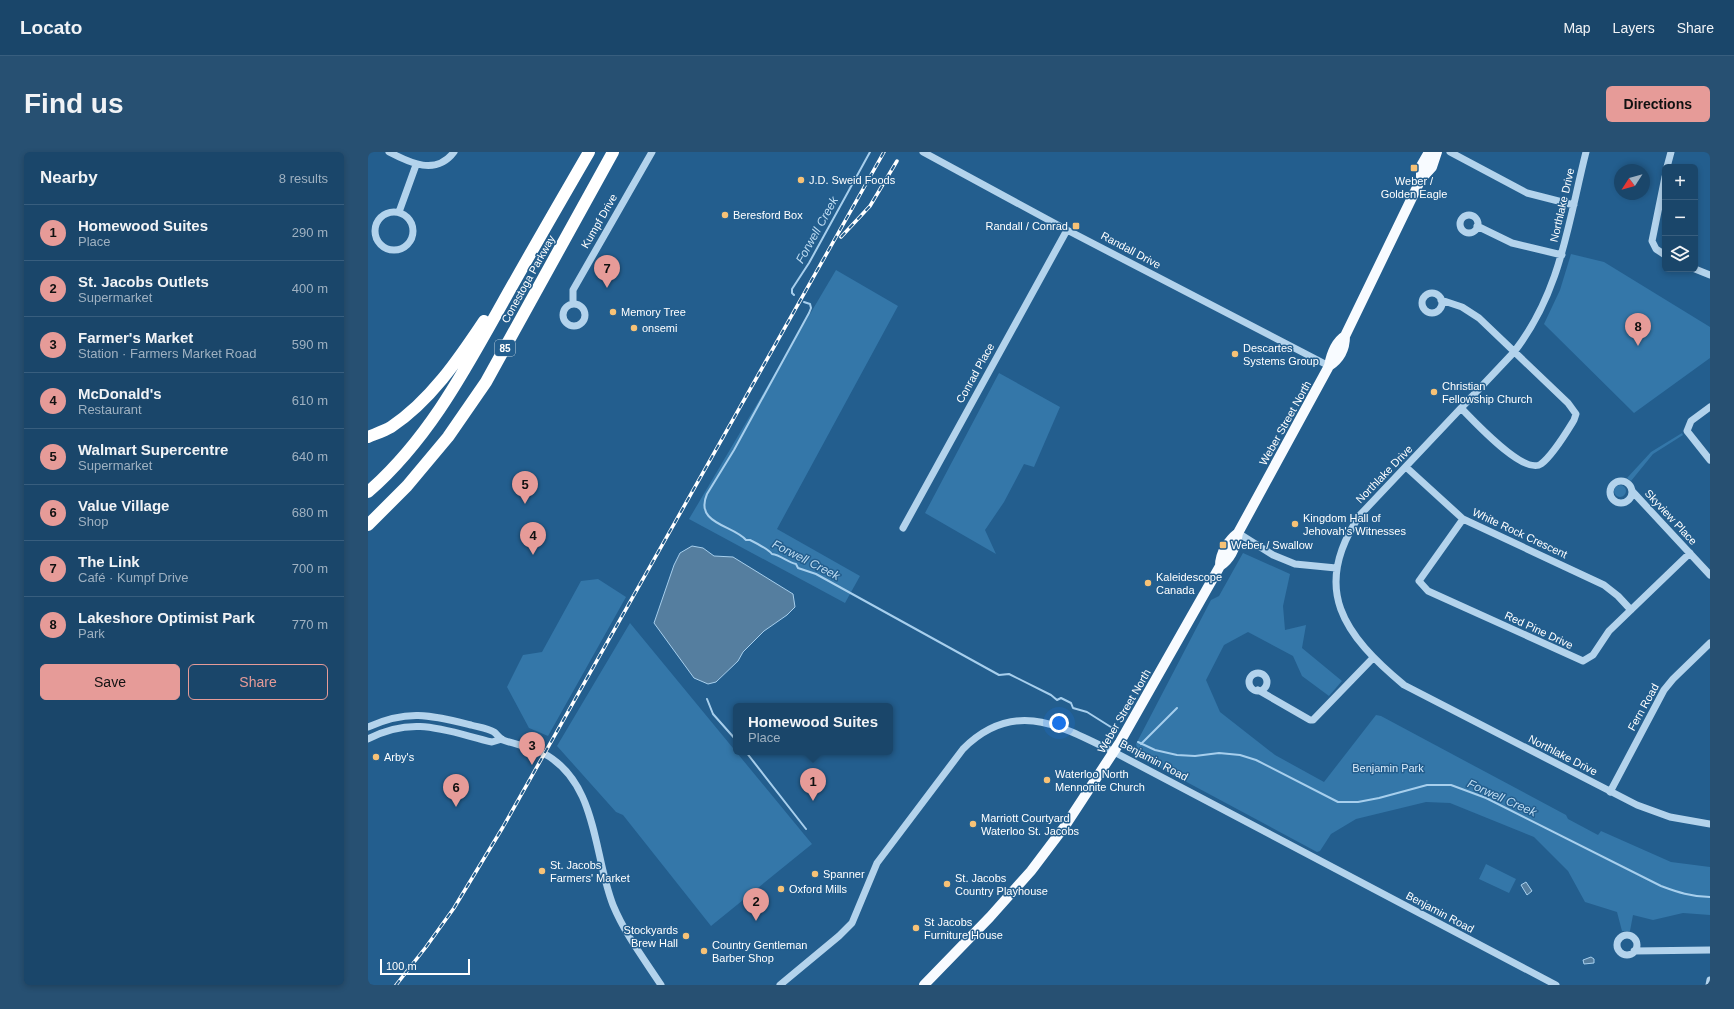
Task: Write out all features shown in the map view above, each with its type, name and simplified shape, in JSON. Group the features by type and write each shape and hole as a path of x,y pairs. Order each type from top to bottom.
{"highway":[{"name":"Conestoga Parkway","path":"368,492 402,459 430,425 476,350 588,152"},
{"name":"Conestoga Parkway","path":"368,525 407,486 448,437 486,382 613,152"},
{"path":"368,437 390,428 419,405 440,382 511,281 521,270"}],"main road":[{"name":"Weber Street North","path":"1421,179 1421,166 1429,152"},
{"name":"Weber Street North","path":"924,985 990,917 1031,871 1065,826 1114,752 1220,566 1221,557 1227,546 1238,534 1329,366 1337,360 1344,347 1345,336 1421,179 1432,167 1437,152"}],"street":[{"path":"389,152 416,165 425,167 435,165 446,160 454,152"},
{"name":"Kumpf Drive","path":"574,304 573,290 652,152"},
{"name":"Randall Drive","path":"923,152 1067,230 1329,366"},
{"path":"1450,152 1527,193 1574,204"},
{"name":"Northlake Drive","path":"1586,152 1562,255 1554,282 1542,310 1528,335 1514,352 1360,515 1348,533 1337,561 1336,587 1343,616 1356,638 1373,658 1404,685 1637,805 1663,815 1710,824"},
{"path":"1668,164 1671,152"},
{"path":"399,212 416,165"},
{"path":"1662,192 1652,240 1656,249 1662,253"},
{"path":"399,212 411,222 412,236 410,242 402,249 388,250 381,245 376,238 376,224 384,214 399,212"},
{"path":"1477,226 1512,243 1562,255"},
{"name":"Conrad Place","path":"903,528 1067,230"},
{"path":"1698,270 1710,275"},
{"path":"1441,300 1462,307 1479,318 1568,403 1576,414 1574,420 1541,464 1536,466 1528,465 1513,457 1461,408"},
{"path":"1710,406 1691,421 1687,431 1710,460"},
{"name":"White Rock Crescent","path":"1406,467 1463,519 1604,585 1618,596 1631,610"},
{"name":"Skyview Place","path":"1632,491 1710,575"},
{"name":"Red Pine Drive","path":"1463,519 1419,581 1428,591 1583,661 1593,655 1606,635 1690,553"},
{"path":"1238,534 1273,555 1289,562 1304,566 1336,568"},
{"name":"Fern Road","path":"1610,792 1664,690 1672,679 1710,643"},
{"path":"1258,690 1310,720 1314,720 1373,658"},
{"path":"368,727 390,718 406,715 428,716 495,732 502,739 544,753 558,764 575,784 586,806 613,904 624,928 661,985"},
{"name":"Benjamin Road","path":"780,985 840,936 852,923 877,863 963,749 976,737 1001,725 1025,720 1041,721 1060,726 1114,752 1556,985"},
{"path":"368,739 392,729 419,725 492,742 502,739"},
{"path":"1634,952 1710,950"},
{"path":"1709,985 1710,980"}],"green space":[{"path":"1571,254 1604,262 1710,327 1710,358 1634,413 1544,324 1560,290"},
{"path":"836,270 898,306 777,529 860,576 845,603 689,519"},
{"path":"999,373 1060,407 1034,467 1024,464 1004,502 985,530 996,554 925,513"},
{"path":"1682,433 1683,435 1653,454 1631,481 1627,478 1651,452"},
{"path":"1618,485 1622,485 1626,491 1622,497 1618,497 1614,493 1614,489"},
{"name":"Benjamin Park","path":"1243,553 1290,574 1283,606 1285,630 1306,625 1302,648 1342,681 1329,696 1302,676 1293,656 1248,632 1224,645 1206,680 1220,712 1275,755 1324,782 1376,715 1381,716 1566,815 1568,819 1598,835 1601,831 1671,862 1710,867 1710,915 1683,913 1653,920 1633,915 1630,931 1622,931 1617,912 1585,902 1568,871 1534,837 1450,803 1426,802 1356,819 1331,834 1320,851 1317,852 1140,757 1136,744 1211,600 1219,596"},
{"path":"598,579 626,597 548,736 529,728 507,687 523,655 542,652 581,581"},
{"path":"630,623 733,748 733,755 739,755 812,844 711,926 623,815 616,812 557,746"},
{"path":"1486,864 1516,879 1509,893 1479,879"}],"shaded area":[{"path":"692,546 703,548 714,556 733,557 793,594 795,607 787,615 764,631 743,652 738,661 716,682 708,684 694,678 654,623 674,565 680,553"},
{"path":"1526,882 1532,891 1527,895 1521,885"},
{"path":"1591,957 1594,959 1594,963 1584,964 1583,960"}],"waterway":[{"name":"Forwell Creek","path":"794,295 792,293 792,289 809,263 870,152"},
{"name":"Forwell Creek","path":"804,302 810,304 811,308 809,313 734,450 707,494 704,504 706,512 710,518 746,540 750,540 772,554 796,564 798,568 816,574 999,675 1009,674 1051,695 1057,700 1061,698 1071,703 1073,708 1087,712 1114,729"},
{"path":"707,699 713,714 733,737"},
{"name":"Forwell Creek","path":"1141,744 1177,708"},
{"name":"Forwell Creek","path":"1138,742 1155,750 1177,755 1195,756 1219,753 1240,755 1256,760 1338,802 1358,802 1379,798 1427,785 1451,785 1486,798 1661,886 1685,894 1710,897"},
{"path":"748,755 806,829"}],"railway":[{"path":"396,985 454,908 503,827 884,152"},
{"path":"841,237 870,206 897,161"}],"place":[{"name":"Weber / Golden Eagle","path":"1414,168"},
{"name":"J.D. Sweid Foods","path":"801,180"},
{"name":"Beresford Box","path":"725,215"},
{"name":"Randall / Conrad","path":"1076,226"},
{"name":"The Link","path":"607,288"},
{"name":"Memory Tree","path":"613,312"},
{"name":"onsemi","path":"634,328"},
{"name":"Lakeshore Optimist Park","path":"1638,346"},
{"name":"Descartes Systems Group","path":"1235,354"},
{"name":"Christian Fellowship Church","path":"1434,392"},
{"name":"Walmart Supercentre","path":"525,504"},
{"name":"Kingdom Hall of Jehovah's Witnesses","path":"1295,524"},
{"name":"Weber / Swallow","path":"1223,545"},
{"name":"McDonald's","path":"533,555"},
{"name":"Kaleidescope Canada","path":"1148,583"},
{"name":"Arby's","path":"376,757"},
{"name":"Farmer's Market","path":"532,765"},
{"name":"Waterloo North Mennonite Church","path":"1047,780"},
{"name":"Homewood Suites","path":"813,801"},
{"name":"Value Village","path":"456,807"},
{"name":"Marriott Courtyard Waterloo St. Jacobs","path":"973,824"},
{"name":"St. Jacobs Farmers' Market","path":"542,871"},
{"name":"Spanner","path":"815,874"},
{"name":"St. Jacobs Country Playhouse","path":"947,884"},
{"name":"Oxford Mills","path":"781,889"},
{"name":"St. Jacobs Outlets","path":"756,921"},
{"name":"St Jacobs Furniture House","path":"916,928"},
{"name":"Stockyards Brew Hall","path":"686,936"},
{"name":"Country Gentleman Barber Shop","path":"704,951"}]}
